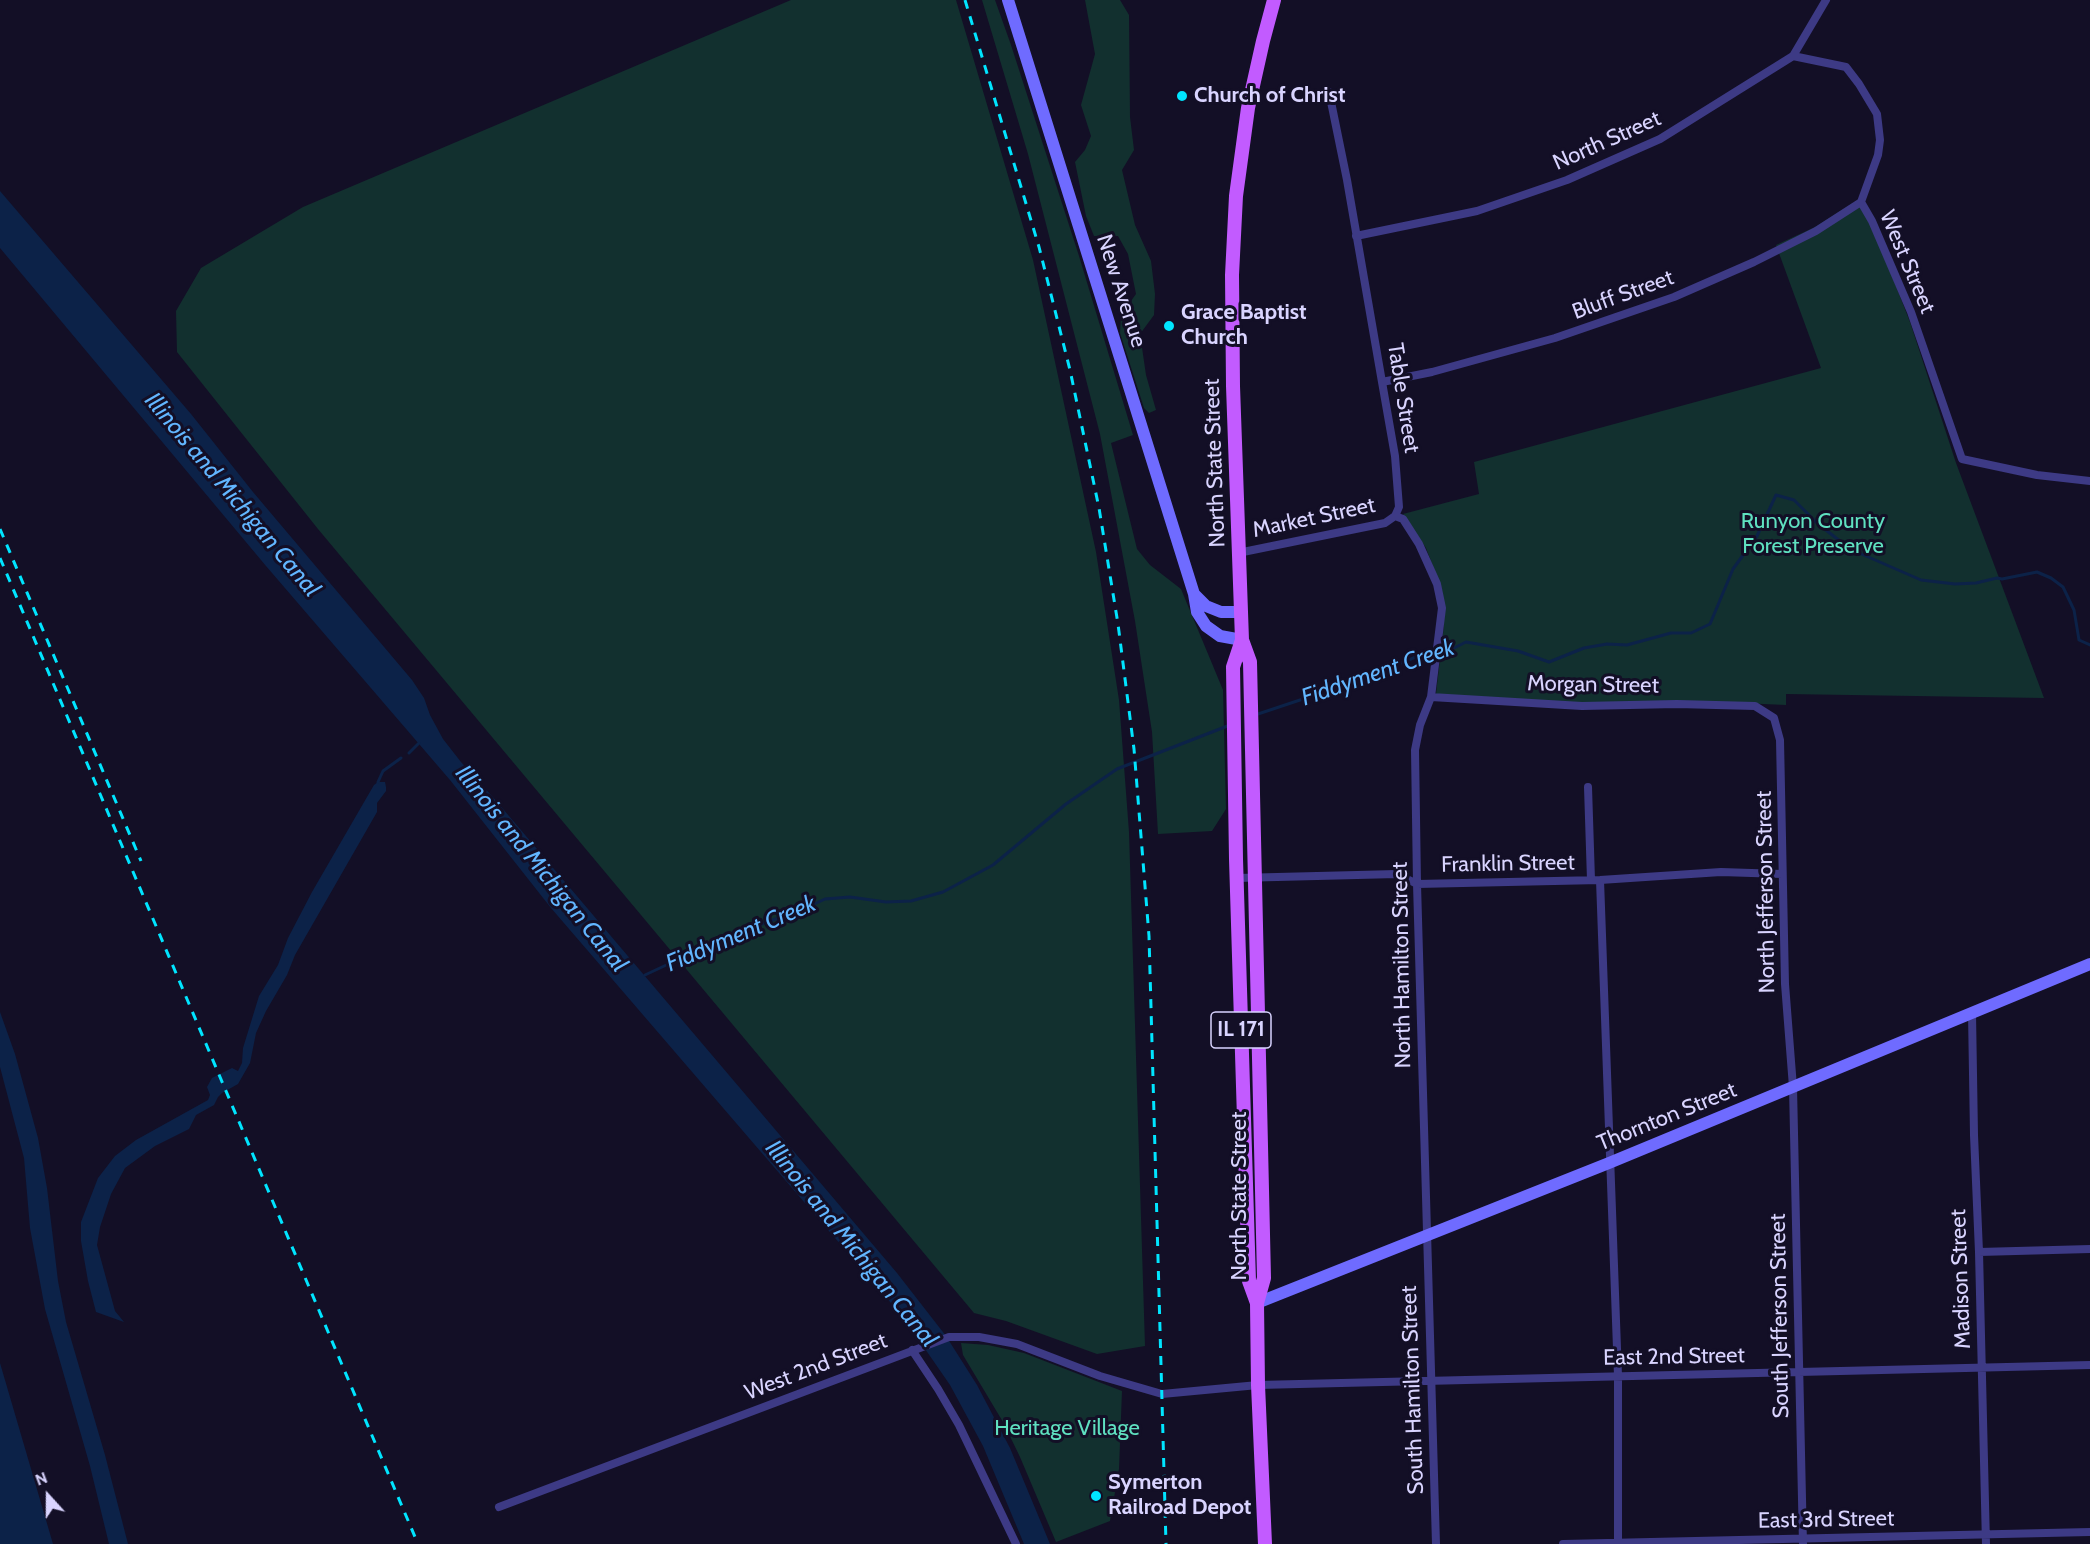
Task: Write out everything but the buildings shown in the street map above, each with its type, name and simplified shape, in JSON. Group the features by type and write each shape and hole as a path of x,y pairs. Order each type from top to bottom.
{"main road":[{"name":"North State Street","path":"1257,1303 1264,1278 1250,663 1242,640 1233,386 1233,233 1248,108 1274,0"},
{"name":"North State Street","path":"1242,640 1233,667 1234,756 1249,1281 1257,1303"},
{"name":"IL 171","path":"1257,1303 1258,1385 1266,1544"}],"street":[{"name":"New Avenue","path":"1008,0 1194,594 1197,612 1206,626 1220,636 1242,640"},
{"name":"North Street","path":"1356,236 1477,211 1567,180 1660,140 1793,56 1826,0"},
{"name":"West Street","path":"1793,56 1846,67 1877,114 1880,140 1878,155 1861,202 1872,221 1911,312 1962,459 2037,475 2090,481"},
{"name":"Table Street","path":"1329,92 1395,456 1399,507 1395,516"},
{"name":"Bluff Street","path":"1382,382 1432,372 1555,338 1674,297 1754,262 1816,231 1861,202"},
{"path":"1395,516 1403,519 1410,528 1437,584 1442,608 1431,697"},
{"name":"Market Street","path":"1238,553 1385,523 1395,516"},
{"path":"1194,594 1206,606 1221,612 1241,612"},
{"name":"Morgan Street","path":"1431,697 1582,706 1677,704 1755,706"},
{"name":"North Hamilton Street","path":"1426,1235 1415,750 1420,725 1431,697"},
{"name":"North Jefferson Street","path":"1755,706 1774,718 1780,740 1785,984 1793,1087"},
{"path":"1588,787 1595,880 1618,1376 1618,1543"},
{"name":"Franklin Street","path":"1237,878 1397,874 1417,884 1595,880 1722,872 1782,874"},
{"name":"Thornton Street","path":"1257,1303 1609,1163 2090,964"},
{"name":"Madison Street","path":"1972,1013 1986,1544"},
{"name":"South Jefferson Street","path":"1793,1087 1803,1541"},
{"name":"South Hamilton Street","path":"1426,1235 1436,1544"},
{"path":"1979,1252 2090,1249"},
{"name":"West 2nd Street","path":"499,1507 949,1336 979,1337 1017,1344 1100,1376 1162,1394 1258,1385"},
{"path":"912,1350 939,1389 959,1425 1016,1544"},
{"name":"East 2nd Street","path":"1258,1385 2090,1365"},
{"name":"East 3rd Street","path":"1563,1544 1803,1541 2090,1532"}],"green space":[{"path":"791,0 956,0 1033,260 1096,552 1119,700 1129,832 1145,1346 1097,1354 1006,1321 974,1313 318,529 177,352 176,311 201,268 303,207"},
{"path":"982,0 995,0 1011,45 1079,256 1133,435 1111,443 1137,549 1150,565 1181,589 1223,690 1226,809 1212,831 1158,834 1152,732 1135,621 1100,434 1028,154"},
{"path":"1085,0 1120,0 1129,15 1130,117 1134,150 1122,170 1135,225 1151,261 1155,294 1154,315 1140,334 1146,375 1156,410 1149,413 1144,408 1120,333 1121,315 1136,294 1128,254 1118,236 1094,236 1086,216 1075,162 1085,150 1091,136 1081,105 1095,54"},
{"name":"Runyon County Forest Preserve","path":"1859,199 1872,225 1910,322 1956,463 2044,698 1786,694 1786,705 1695,701 1584,703 1436,694 1444,625 1442,590 1426,548 1403,514 1479,494 1474,462 1821,368 1776,245 1815,227"},
{"name":"Heritage Village","path":"961,1343 988,1345 1024,1353 1122,1391 1119,1469 1110,1521 1056,1542 1020,1457 1003,1422 963,1355"}],"water":[{"name":"Illinois and Michigan Canal","path":"0,191 191,414 253,492 412,680 424,698 443,739 461,762 897,1273 946,1336 977,1385 1010,1448 1050,1544 1024,1544 983,1446 950,1385 903,1317 551,908 450,780 266,566 0,248"},
{"path":"378,782 385,782 386,791 377,803 377,812 295,955 287,975 266,1011 256,1033 250,1063 238,1084 222,1093 214,1105 196,1115 189,1129 155,1146 125,1168 111,1194 100,1227 97,1245 115,1311 124,1322 96,1312 81,1241 81,1222 98,1178 115,1156 136,1140 208,1100 210,1095 207,1087 212,1078 232,1068 238,1071 259,996 278,965 288,938 312,892 374,785"},
{"path":"0,1012 15,1054 38,1138 66,1322 128,1544 109,1544 90,1466 45,1309 30,1228 24,1158 0,1067"},
{"path":"0,1363 53,1544 0,1544"}],"waterway":[{"name":"Fiddyment Creek","path":"1255,715 1339,687 1421,655 1448,651 1466,642 1518,651 1549,662 1584,648 1607,644 1627,645 1671,633 1691,633 1710,624 1733,569 1757,536 1776,495 1794,500 1817,523 1850,549 1921,580 1955,584 1976,583 2037,572 2051,578 2063,587 2074,610 2079,640 2090,645"},
{"name":"Fiddyment Creek","path":"645,975 726,937 825,899 850,897 886,902 911,901 943,892 993,865 1066,804 1117,769 1230,725"},
{"path":"409,753 419,743"},
{"path":"378,782 383,771 401,758"}],"railway":[{"path":"965,0 1039,247 1070,370 1099,508 1118,624 1134,749 1149,936 1166,1544"},
{"path":"0,529 141,861"},
{"path":"0,558 418,1544"}],"place":[{"name":"Church of Christ","path":"1182,96"},
{"name":"Grace Baptist Church","path":"1169,326"},
{"name":"Symerton Railroad Depot","path":"1096,1496"}]}
